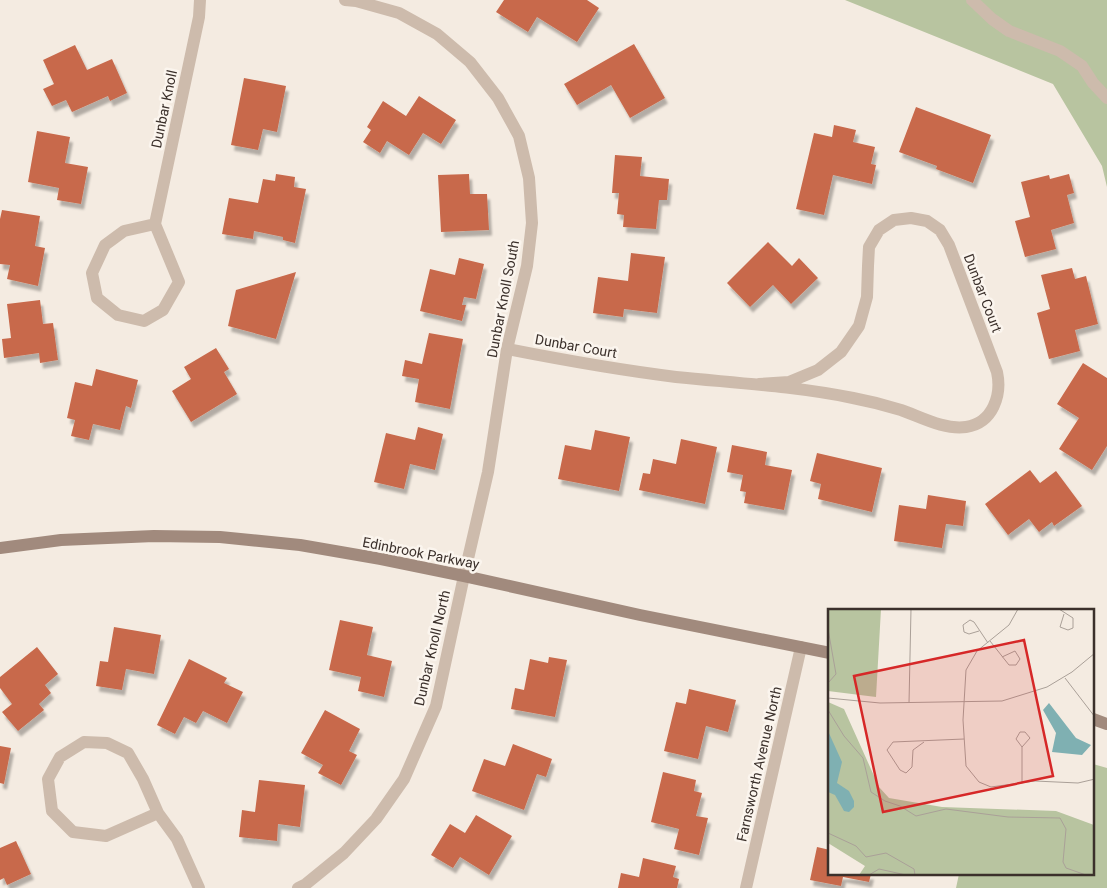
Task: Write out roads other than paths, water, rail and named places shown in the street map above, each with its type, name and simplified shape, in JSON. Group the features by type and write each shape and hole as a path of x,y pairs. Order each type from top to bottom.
{"street":[{"name":"Dunbar Knoll","path":"155,224 199,17 200,0"},
{"name":"Dunbar Knoll South","path":"345,0 356,1 399,13 437,34 470,62 498,98 519,136 529,178 532,223 527,266 508,349 488,472 464,576"},
{"path":"972,0 992,19 1010,31 1060,52 1082,66 1093,83 1107,98"},
{"name":"Dunbar Court","path":"508,349 675,377 759,384 854,398 900,410 954,428 978,424 988,415 998,396 999,382 997,372 949,245 940,230 927,221 911,218 894,220 879,230 869,247 867,297 859,326 841,352 818,370 788,382 759,384"},
{"path":"155,224 179,282 162,310 144,321 118,315 97,298 92,273 105,245 124,230 155,224"},
{"name":"Edinbrook Parkway","path":"0,548 61,540 154,536 220,537 300,545 464,576 631,613 828,653"},
{"name":"Dunbar Knoll North","path":"298,888 306,884 344,853 376,819 404,779 436,706 464,576"},
{"name":"Farnsworth Avenue North","path":"746,888 801,647"},
{"path":"1094,719 1107,724"},
{"path":"158,813 106,836 74,832 52,811 48,779 60,757 84,742 107,743 128,753 143,779 158,813 177,839 199,888"}]}
